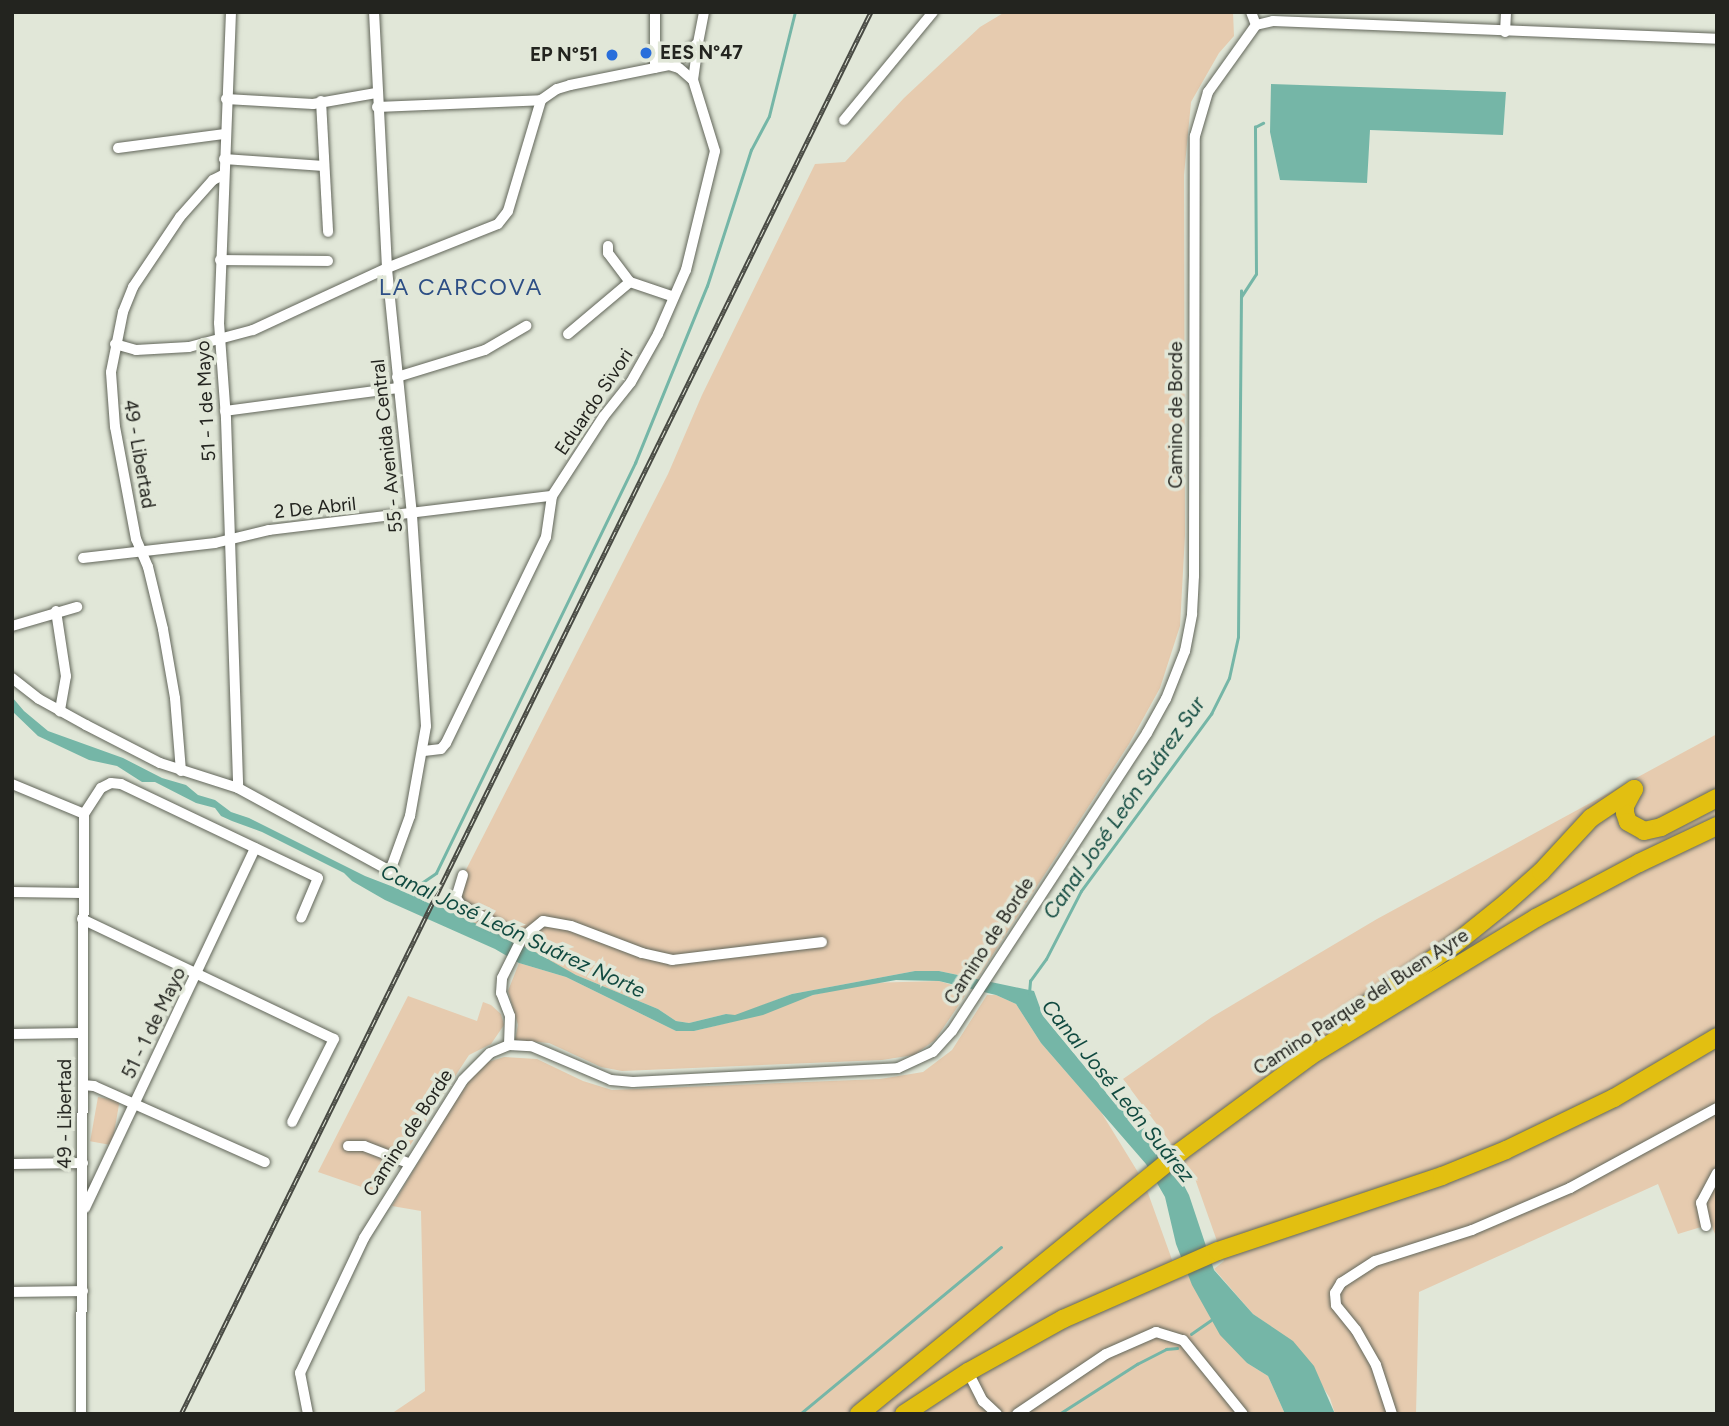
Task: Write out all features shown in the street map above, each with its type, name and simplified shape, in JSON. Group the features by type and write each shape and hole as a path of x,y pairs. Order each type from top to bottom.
{"highway":[{"path":"1285,1073 1330,1030 1455,944 1506,903 1541,872 1591,818 1610,803 1634,789 1625,806 1625,813 1628,822 1644,831 1661,827 1717,798"},
{"name":"Camino Parque del Buen Ayre","path":"861,1411 1180,1153 1285,1073 1364,1021 1536,918 1639,863 1717,826"},
{"path":"904,1414 968,1371 1063,1319 1218,1251 1442,1176 1506,1150 1614,1098 1717,1037"}],"street":[{"name":"51 - 1 de Mayo","path":"232,12 223,175 220,340 225,411 238,788"},
{"name":"55 - Avenida Central","path":"238,788 390,871 410,816 424,751 425,692 412,515 387,268 376,93 374,12"},
{"path":"654,12 655,68"},
{"name":"Eduardo Sivori","path":"424,751 441,749 446,743 546,537 552,496 604,416 631,382 674,297 691,254 715,151 693,80 704,12"},
{"path":"844,120 933,12"},
{"path":"1251,12 1256,25 1273,21 1717,39"},
{"path":"1505,32 1506,12"},
{"name":"Camino de Borde","path":"308,1414 300,1373 364,1238 408,1163 469,1071 490,1053 509,1045 541,1049 594,1073 624,1082 898,1068 919,1061 943,1043 1147,733 1166,699 1185,651 1195,576 1195,136 1208,92 1256,25"},
{"path":"377,107 541,100 570,85 669,65 698,43"},
{"path":"669,65 679,68 693,80"},
{"path":"226,99 313,104 376,93"},
{"path":"115,344 136,350 189,347 253,330 387,268 498,224 508,211 541,100"},
{"path":"321,101 328,232"},
{"path":"118,148 225,134"},
{"path":"224,159 324,166"},
{"name":"49 - Libertad","path":"181,771 175,698 163,629 141,551 114,415 111,372 115,344 133,287 180,217 213,180 223,175"},
{"path":"608,246 608,253 630,282 674,297"},
{"path":"220,260 328,261"},
{"path":"568,334 630,282"},
{"path":"225,411 398,383 485,350 526,326"},
{"name":"2 De Abril","path":"83,558 230,539 269,530 412,515 528,496 552,496"},
{"path":"12,626 77,607"},
{"path":"56,611 66,676 60,711"},
{"path":"12,677 60,711 181,771 238,788"},
{"path":"12,784 84,814 101,789 111,783 121,784 318,878 301,918"},
{"name":"49 - Libertad","path":"81,1414 84,814"},
{"name":"51 - 1 de Mayo","path":"83,1212 255,848"},
{"path":"463,875 456,898 461,905 521,940"},
{"path":"12,892 82,893"},
{"path":"82,919 334,1039 292,1122"},
{"path":"509,1045 509,1008 500,987 521,940 543,921 561,923 642,953 672,960 822,942"},
{"path":"12,1034 81,1033"},
{"path":"83,1085 94,1086 265,1162"},
{"path":"1392,1414 1376,1365 1356,1330 1336,1305 1335,1293 1340,1283 1375,1261 1472,1230 1570,1188 1717,1108"},
{"path":"348,1146 364,1146 408,1163"},
{"path":"12,1164 83,1163"},
{"path":"1706,1226 1701,1203 1717,1173"},
{"path":"12,1292 83,1291"},
{"path":"1017,1414 1107,1354 1151,1333 1162,1332 1183,1340 1243,1414"},
{"path":"968,1371 983,1401 997,1414"}],"shaded area":[{"path":"1005,12 1233,12 1234,36 1219,53 1191,102 1184,175 1185,535 1180,626 1160,688 1129,744 977,979 939,971 915,971 792,994 735,1016 726,1014 689,1023 676,1021 658,1009 576,975 445,911 668,474 702,395 815,164 845,162 904,98 980,27"},
{"path":"1717,734 1717,1239 1711,1224 1678,1234 1658,1184 1419,1292 1416,1414 1335,1414 1330,1398 1293,1342 1253,1314 1214,1269 1224,1261 1193,1173 1123,1079 1212,1017 1377,919"},
{"path":"519,963 566,977 676,1031 694,1031 731,1022 813,995 867,983 939,981 969,990 935,1040 914,1055 882,1060 622,1071 601,1067 549,1043 515,1040 518,1025 508,991"},
{"path":"987,995 996,995 1016,1004 1041,1043 1101,1112 1144,1182 1175,1268 1175,1280 1188,1275 1247,1363 1268,1376 1285,1414 391,1414 425,1391 421,1211 392,1206 450,1109 475,1073 488,1062 504,1057 537,1059 583,1081 612,1090 880,1079 923,1072 952,1050"},
{"path":"408,996 477,1021 483,1002 501,1014 504,1025 491,1044 469,1055 379,1193 318,1172"},
{"path":"98,1097 120,1101 112,1145 90,1141"}],"water":[{"path":"1271,84 1506,92 1503,135 1370,130 1367,183 1280,180 1270,132"},
{"path":"12,697 48,731 123,758 162,778 186,785 198,795 215,800 231,812 249,818 365,876 422,898 530,949 576,975 658,1009 676,1021 689,1023 726,1014 735,1015 792,994 915,971 939,971 1034,991 1043,1016 1113,1101 1148,1131 1177,1172 1189,1195 1214,1270 1253,1314 1293,1341 1314,1366 1335,1414 1285,1414 1268,1376 1247,1363 1220,1335 1192,1285 1176,1244 1165,1197 1146,1164 1041,1043 1016,1004 996,995 939,981 896,980 813,995 763,1015 694,1031 676,1031 566,977 519,963 495,949 385,900 352,881 344,873 262,832 221,816 215,808 196,803 155,782 142,782 117,766 89,760 38,736 12,711"}],"waterway":[{"name":"Canal José León Suárez Norte","path":"417,897 417,886 436,873 635,463 707,286 751,150 769,116 795,12"},
{"path":"1241,297 1256,274 1255,127 1263,123"},
{"name":"Canal José León Suárez Sur","path":"1029,993 1030,981 1046,959 1081,891 1211,714 1229,678 1238,637 1241,291"},
{"path":"800,1414 1001,1247"},
{"path":"1191,1334 1211,1320"},
{"path":"1059,1414 1137,1364 1166,1349 1177,1348"}],"railway":[{"path":"181,1414 871,12"}],"place":[{"name":"EES N°47","path":"646,53"},
{"name":"EP N°51","path":"612,55"}],"district":[{"name":"LA CARCOVA","path":"461,287"}],"water label":[{"name":"Canal José León Suárez","path":"1118,1091"}]}
